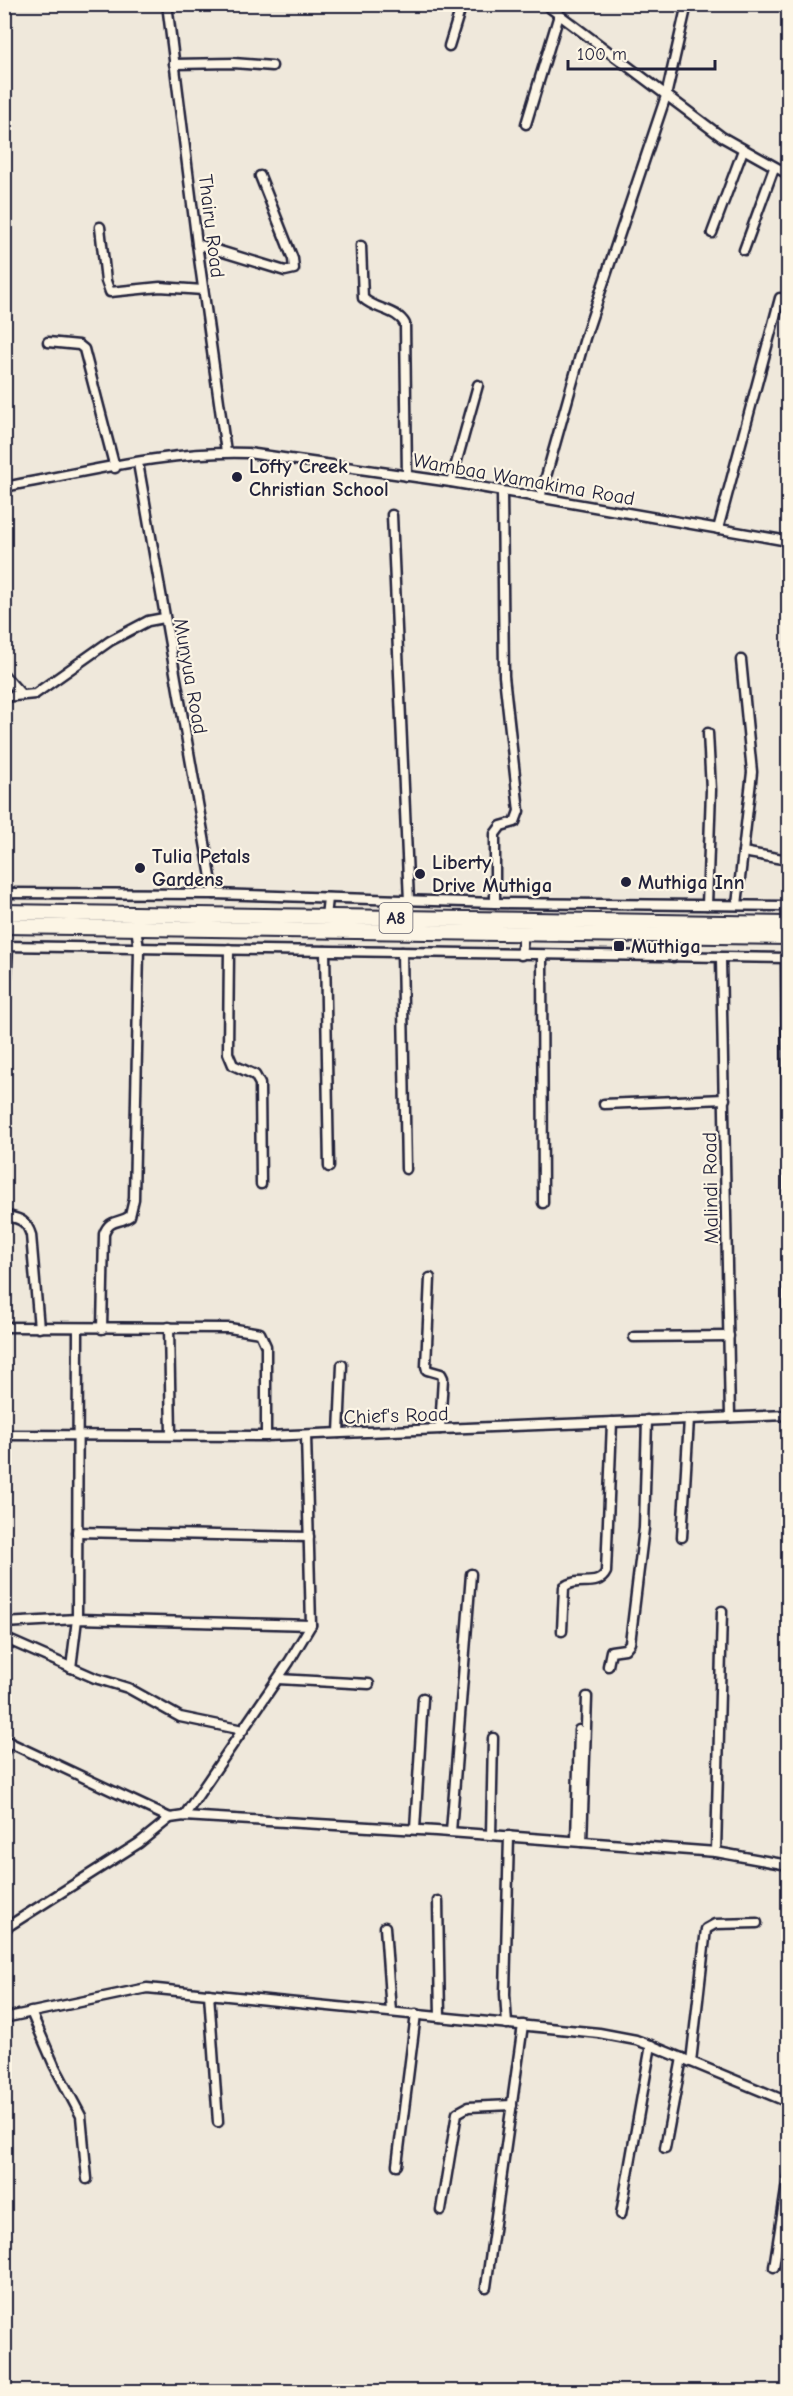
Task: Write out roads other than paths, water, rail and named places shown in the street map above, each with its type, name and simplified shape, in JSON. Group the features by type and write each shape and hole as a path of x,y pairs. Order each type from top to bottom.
{"highway":[{"name":"A8","path":"4,912 326,917 674,929 789,937"},
{"name":"A8","path":"4,926 524,932 789,924"}],"street":[{"name":"Thairu Road","path":"167,4 196,244 226,452"},
{"path":"449,46 462,4"},
{"path":"545,4 666,96 743,150 789,174"},
{"path":"540,498 585,338 666,96 687,4"},
{"path":"526,124 559,15"},
{"path":"174,64 233,63 272,66"},
{"path":"712,233 743,150"},
{"path":"744,250 774,168"},
{"path":"196,244 285,271 294,268 293,259 260,176"},
{"path":"100,227 106,281 110,292 160,287 203,290"},
{"path":"361,246 363,298 376,307 397,315 405,324 407,476"},
{"path":"718,530 780,298"},
{"path":"48,342 79,345 84,349 115,468"},
{"path":"451,482 478,385"},
{"name":"Wambaa Wamakima Road","path":"4,487 138,463 226,452 451,482 789,542"},
{"name":"Munyua Road","path":"138,463 214,894"},
{"path":"495,903 495,834 501,826 515,822 519,811 503,666 502,492"},
{"path":"392,515 409,901"},
{"path":"4,697 35,694 110,641 148,621 164,618"},
{"path":"737,905 752,772 741,660"},
{"path":"4,675 22,695"},
{"path":"707,905 711,789 708,733"},
{"path":"743,852 789,860"},
{"path":"4,893 174,896 214,894 495,903 789,906"},
{"path":"117,895 118,914"},
{"path":"174,896 174,915"},
{"path":"326,917 328,898"},
{"path":"672,904 673,957"},
{"path":"102,1329 104,1234 107,1226 113,1221 125,1220 130,1216 134,1198 139,949 136,927"},
{"path":"521,955 524,932"},
{"path":"4,1035 6,946 721,959 787,958 789,1232"},
{"path":"229,949 228,1053 233,1065 255,1075 260,1084 261,1184"},
{"path":"325,951 328,1167"},
{"path":"402,952 406,1169"},
{"path":"542,955 543,1203"},
{"name":"Malindi Road","path":"721,959 730,1417"},
{"path":"604,1104 724,1099"},
{"path":"4,1215 21,1219 28,1225 32,1235 39,1328"},
{"path":"787,1324 789,1251"},
{"path":"430,1278 426,1366 427,1370 441,1374 443,1378 440,1429"},
{"path":"4,1327 229,1328 260,1334 264,1337 266,1436"},
{"path":"170,1327 171,1435"},
{"path":"71,1668 77,1619 78,1329"},
{"path":"634,1337 729,1336"},
{"path":"339,1433 342,1365"},
{"name":"Chief's Road","path":"4,1435 78,1437 306,1435 524,1428 648,1420 789,1415"},
{"path":"682,1537 689,1419"},
{"path":"608,1666 611,1652 625,1649 630,1643 644,1528 648,1420"},
{"path":"562,1631 564,1587 575,1581 595,1582 601,1579 606,1572 612,1422"},
{"path":"184,1816 278,1679 311,1626 306,1435"},
{"path":"77,1532 309,1537"},
{"path":"451,1832 471,1574"},
{"path":"716,1852 722,1611"},
{"path":"4,1623 77,1619 311,1626"},
{"path":"4,1638 71,1668 128,1688 180,1717 243,1730"},
{"path":"278,1679 369,1684"},
{"path":"579,1841 587,1697"},
{"path":"415,1829 423,1698"},
{"path":"579,1730 579,1841"},
{"path":"491,1835 493,1738"},
{"path":"4,1752 7,1741 170,1818"},
{"path":"4,1929 139,1843 170,1818 184,1816 415,1829 716,1852 789,1865"},
{"path":"507,2024 505,1994 509,1836"},
{"path":"438,1901 440,2017"},
{"path":"692,2062 706,1929 715,1924 757,1923"},
{"path":"385,1927 391,2012"},
{"path":"4,2018 137,1989 523,2025 618,2036 651,2045 789,2102"},
{"path":"209,1994 218,2122"},
{"path":"32,2012 57,2072 81,2116 87,2179"},
{"path":"397,2166 416,2014"},
{"path":"486,2287 523,2025"},
{"path":"621,2214 651,2045"},
{"path":"665,2148 682,2058"},
{"path":"441,2210 457,2113 468,2107 512,2105"},
{"path":"774,2267 789,2177"}],"place":[{"name":"Lofty Creek Christian School","path":"237,477"},
{"name":"Tulia Petals Gardens","path":"140,868"},
{"name":"Liberty Drive Muthiga","path":"420,874"},
{"name":"Muthiga Inn","path":"626,882"},
{"name":"Muthiga","path":"619,946"}]}
